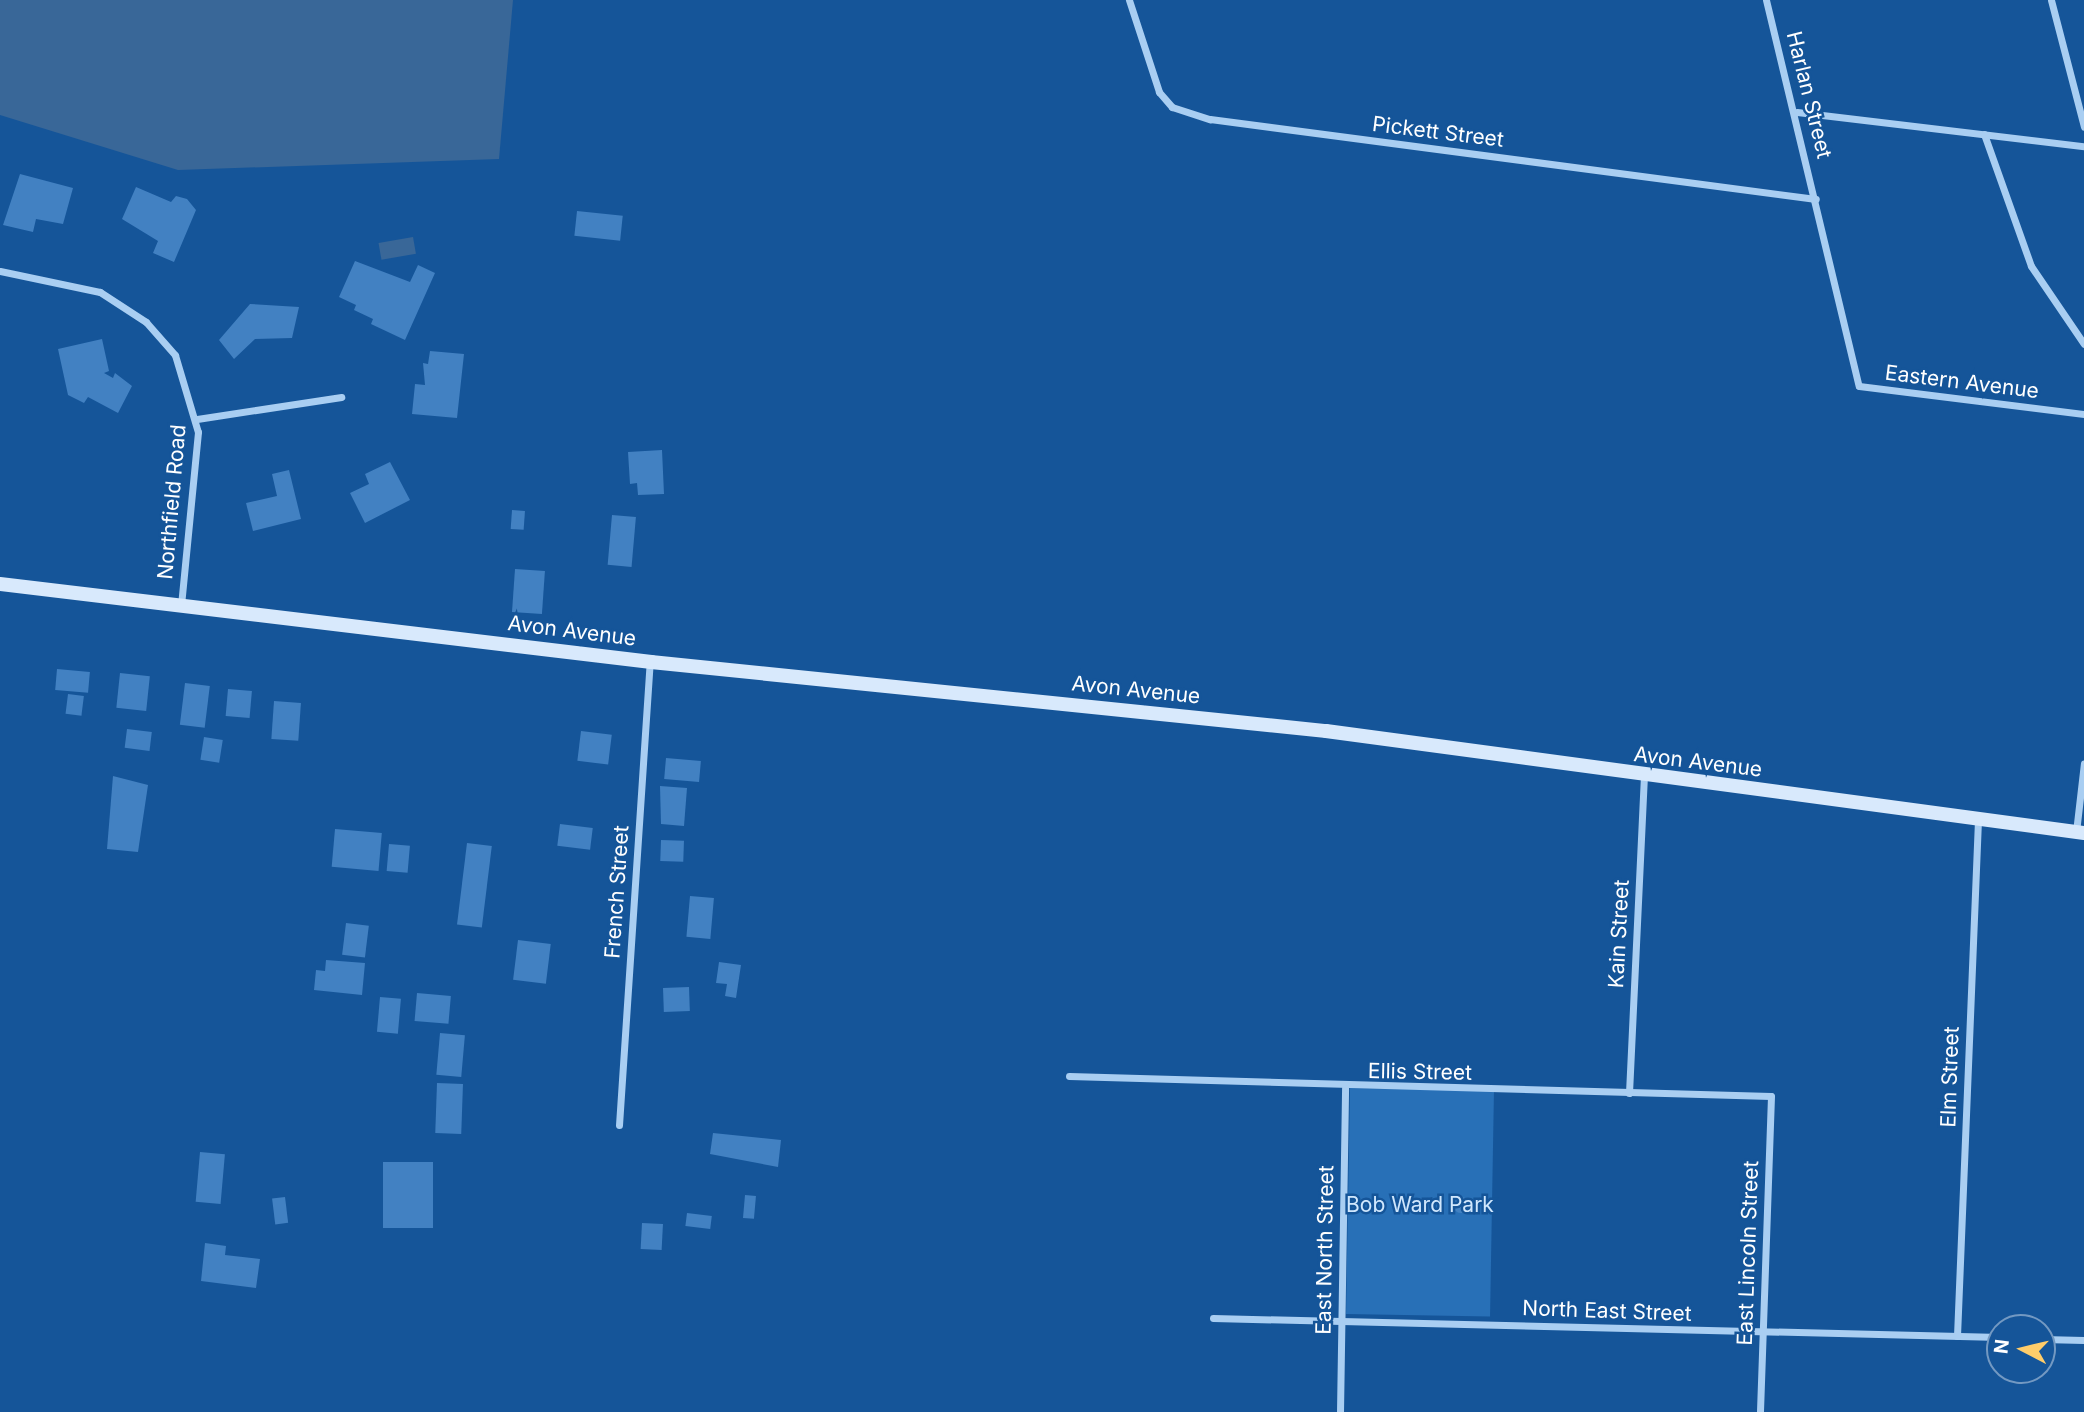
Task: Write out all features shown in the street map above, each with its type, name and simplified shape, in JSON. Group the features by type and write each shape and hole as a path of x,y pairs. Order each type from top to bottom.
{"main road":[{"name":"Avon Avenue","path":"0,584 650,662 878,683 1326,731 1644,777 2080,832"}],"street":[{"name":"Harlan Street","path":"1766,0 1797,113 1816,199"},
{"path":"2051,0 2084,127"},
{"name":"Pickett Street","path":"1130,1 1158,92 1172,107 1210,119 1816,199"},
{"path":"1797,113 2084,146"},
{"path":"1984,134 2031,266 2084,344"},
{"name":"Eastern Avenue","path":"1816,199 1859,386 2084,414"},
{"name":"Northfield Road","path":"0,271 75,283 123,305 175,355 198,419 181,606"},
{"path":"198,419 341,397"},
{"name":"French Street","path":"619,1125 650,662"},
{"path":"2080,832 2084,763"},
{"name":"Kain Street","path":"1629,1093 1644,777"},
{"name":"Elm Street","path":"1957,1336 1978,820"},
{"name":"Ellis Street","path":"1069,1076 1345,1088 1771,1096"},
{"name":"East North Street","path":"1340,1412 1345,1088"},
{"name":"East Lincoln Street","path":"1760,1412 1771,1096"},
{"name":"North East Street","path":"1213,1318 1762,1334 1986,1337"},
{"path":"2056,1339 2084,1340"}],"green space":[{"name":"Bob Ward Park","path":"1350,1088 1494,1091 1490,1316 1346,1314"}],"shaded area":[{"path":"0,0 513,0 499,159 178,170 0,115"},
{"path":"413,237 416,254 381,260 379,243"}],"building":[{"path":"20,174 73,188 63,224 36,219 33,232 3,225"},
{"path":"136,187 171,202 176,196 187,199 196,210 174,262 153,253 158,241 122,219"},
{"path":"577,211 623,216 620,241 574,236"},
{"path":"355,261 410,282 418,265 435,273 405,340 371,324 373,319 354,310 356,305 339,297"},
{"path":"250,304 299,307 292,338 255,339 234,359 219,340"},
{"path":"102,339 109,371 104,373 113,378 115,373 132,386 118,413 88,397 84,403 68,395 58,349"},
{"path":"430,351 464,354 457,418 412,414 415,384 425,385 423,363 428,364"},
{"path":"662,450 664,494 638,495 637,483 630,484 628,452"},
{"path":"390,462 410,500 365,523 350,493 369,484 365,474"},
{"path":"289,470 301,519 253,531 246,503 277,496 272,474"},
{"path":"512,510 525,511 524,530 511,529"},
{"path":"612,515 636,517 632,567 608,565"},
{"path":"515,569 545,571 542,614 512,612"},
{"path":"57,669 90,672 88,693 55,690"},
{"path":"120,673 150,676 146,711 116,708"},
{"path":"185,683 210,686 205,728 180,725"},
{"path":"228,689 252,691 250,718 226,716"},
{"path":"68,694 84,696 81,716 66,714"},
{"path":"274,701 301,703 298,741 271,739"},
{"path":"127,729 152,732 149,751 125,748"},
{"path":"581,731 612,735 608,765 577,761"},
{"path":"204,737 223,740 219,763 200,760"},
{"path":"666,758 701,761 699,782 664,779"},
{"path":"113,776 148,785 138,852 107,849"},
{"path":"660,786 687,788 684,826 661,824"},
{"path":"560,824 593,828 590,850 557,846"},
{"path":"335,829 382,833 379,871 332,867"},
{"path":"661,840 684,841 683,862 660,861"},
{"path":"467,843 492,846 482,927 457,924"},
{"path":"389,844 410,846 408,873 387,871"},
{"path":"690,896 714,898 710,939 686,937"},
{"path":"346,923 369,926 365,958 342,955"},
{"path":"518,940 551,944 546,984 513,980"},
{"path":"326,960 365,963 362,995 314,990 316,970 325,971"},
{"path":"719,962 741,965 736,998 725,996 727,984 716,983"},
{"path":"689,987 690,1011 664,1012 663,988"},
{"path":"417,993 451,996 448,1024 415,1021"},
{"path":"380,997 401,999 398,1034 377,1032"},
{"path":"440,1033 465,1035 461,1077 436,1075"},
{"path":"437,1083 463,1084 461,1134 435,1133"},
{"path":"713,1133 781,1140 778,1167 710,1154"},
{"path":"200,1152 225,1154 221,1204 196,1202"},
{"path":"383,1162 433,1162 433,1228 383,1228"},
{"path":"745,1195 756,1196 754,1219 743,1218"},
{"path":"285,1197 288,1223 275,1224 272,1199"},
{"path":"1461,1197 1467,1199 1467,1211 1461,1213 1455,1211 1453,1205 1455,1199"},
{"path":"687,1213 712,1216 710,1229 685,1226"},
{"path":"642,1223 663,1224 662,1250 641,1249"},
{"path":"205,1243 226,1246 225,1255 260,1259 256,1288 201,1281"}]}
